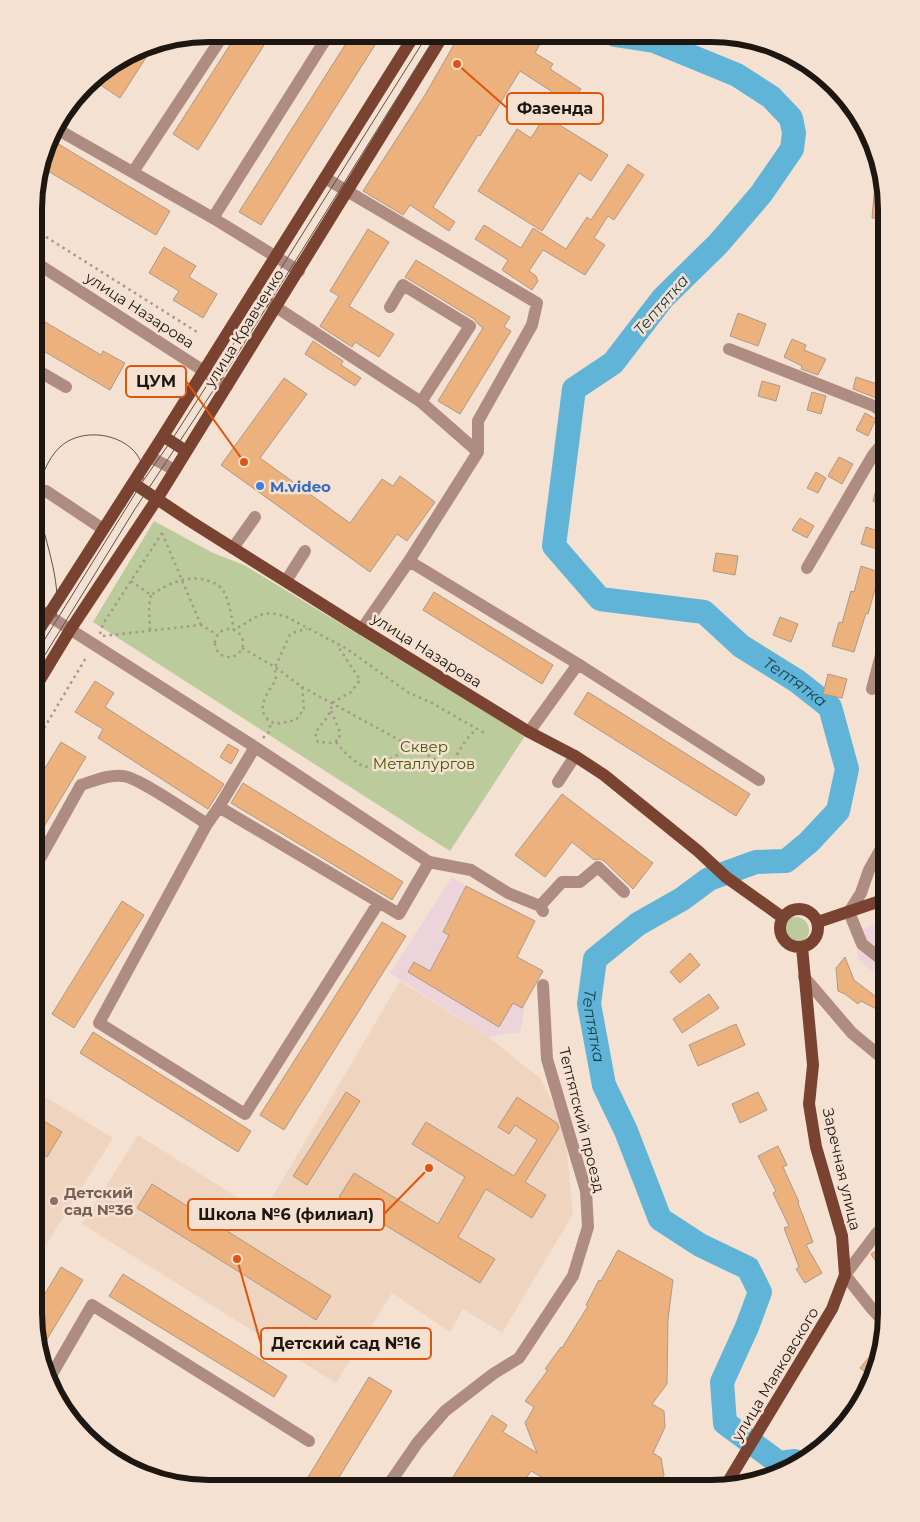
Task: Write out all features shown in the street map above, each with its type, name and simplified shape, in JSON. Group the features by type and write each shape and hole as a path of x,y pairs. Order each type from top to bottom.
{"main road":[{"name":"улица Кравченко","path":"42,625 150,457 410,43"},
{"name":"улица Кравченко","path":"42,676 70,630 157,499 439,43"},
{"path":"163,436 186,451"},
{"name":"улица Назарова","path":"133,483 362,629 529,732 575,756 604,775 698,851 726,877 782,917"},
{"path":"818,922 877,902"},
{"path":"799,908 806,910 818,922 816,936 812,942 802,947 787,944 780,935 779,924 782,917 790,910 799,908"},
{"name":"Заречная улица","path":"802,947 813,1065 809,1104 816,1146 842,1236 845,1275"},
{"name":"улица Маяковского","path":"731,1478 832,1309 845,1275"}],"street":[{"path":"133,172 218,43"},
{"path":"213,218 323,43"},
{"path":"62,132 213,218 276,255 299,271"},
{"path":"325,178 538,303 532,325 478,421 478,452 409,561 362,629"},
{"name":"улица Назарова","path":"42,267 227,386"},
{"path":"390,307 403,285 470,326 420,402"},
{"path":"253,292 420,402 478,452"},
{"path":"729,349 878,409"},
{"path":"42,372 66,387"},
{"path":"807,568 878,449"},
{"path":"150,457 175,470"},
{"path":"46,491 103,529"},
{"path":"233,548 255,517"},
{"path":"286,581 305,551"},
{"path":"409,561 578,664 759,780"},
{"path":"42,611 255,747 429,862 471,870 508,893 541,909 562,882 580,882 598,868 624,892"},
{"path":"529,732 578,664"},
{"path":"872,689 878,668"},
{"path":"255,747 207,824 98,1023 245,1114 379,902"},
{"path":"558,782 575,756"},
{"path":"42,855 81,786 108,777 124,776 139,782 207,824"},
{"path":"219,807 399,914 429,862"},
{"path":"877,855 869,870 861,893 849,912 862,944 877,956"},
{"path":"804,978 852,1033 877,1054"},
{"name":"Тептятский проезд","path":"392,1480 418,1442 445,1411 494,1374 519,1358 573,1276 588,1227 586,1191 546,1059 543,985"},
{"path":"877,1233 845,1275 877,1313"},
{"path":"53,1372 92,1305 309,1441"}],"path":[{"path":"42,234 197,332"},
{"path":"162,533 201,626"},
{"path":"150,631 149,606 151,595 163,587 182,579 205,580 217,584 223,590 234,630 243,639 242,648 239,652 231,656 223,655 216,644 218,635 225,630 234,630 259,615 270,613 285,616 336,644 409,693 430,702 486,734"},
{"path":"131,581 151,595"},
{"path":"100,636 201,626 218,635"},
{"path":"302,687 304,709 296,720 276,724 271,722 264,713 263,705 264,697 276,680 275,667 290,636 297,631 308,629"},
{"path":"332,703 352,692 360,680 336,644"},
{"path":"242,648 275,667 302,687 449,767 476,728"},
{"path":"332,703 331,711 315,733 318,742 336,742"},
{"path":"331,711 340,732 339,740 336,742"},
{"path":"255,747 269,732 271,722"},
{"path":"336,742 346,755 365,767 385,762 412,747"}],"shaded area":[{"path":"452,877 522,921 510,951 531,972 520,1032 488,1037 390,973"},
{"path":"877,923 877,974 858,959 856,932"},
{"path":"400,981 488,1037 540,1078 564,1124 573,1214 502,1333 463,1309 450,1332 392,1293 336,1383 82,1224 138,1135 263,1213"},
{"name":"Детский сад №36","path":"42,1095 113,1138 42,1251"}],"green space":[{"name":"Сквер Металлургов","path":"154,521 213,553 244,565 525,736 450,851 93,622"},
{"path":"796,917 805,921 809,930 805,939 796,943 787,939 783,930 787,921"}],"building":[{"path":"455,42 541,42 535,53 553,64 550,69 581,89 571,104 520,71 433,207 455,222 449,231 410,205 403,215 363,191 425,95"},
{"path":"231,43 265,43 198,150 173,134"},
{"path":"346,43 377,43 261,225 239,212"},
{"path":"148,55 120,98 99,84 126,65"},
{"path":"545,116 608,155 591,181 579,173 542,231 478,191 517,129 531,138"},
{"path":"57,143 170,211 156,235 47,171"},
{"path":"628,164 644,175 614,220 608,216 594,238 605,245 585,275 543,250 529,271 536,276 538,281 532,290 502,270 508,260 475,239 484,225 521,248 533,228 566,249 587,217 591,220"},
{"path":"875,183 878,218 872,218"},
{"path":"368,229 389,242 349,306 394,334 379,357 355,342 352,347 320,326 339,296 330,291"},
{"path":"164,247 196,266 189,277 217,294 203,318 173,300 179,291 149,273"},
{"path":"416,260 510,317 504,327 511,331 460,414 438,401 483,328 474,319 405,277"},
{"path":"738,313 766,324 758,346 730,336"},
{"path":"42,320 101,355 103,351 125,363 110,390 42,350"},
{"path":"792,339 806,345 804,350 826,359 818,375 801,369 802,366 784,357"},
{"path":"313,341 343,361 341,365 361,378 355,386 305,354"},
{"path":"856,377 878,384 876,398 853,389"},
{"path":"284,378 307,394 260,458 350,523 382,479 393,486 400,476 435,502 407,541 397,534 370,572 221,465"},
{"path":"762,381 780,386 776,401 758,396"},
{"path":"812,392 826,396 821,414 807,410"},
{"path":"865,413 876,419 868,436 856,430"},
{"path":"839,457 853,464 842,484 828,476"},
{"path":"816,472 826,478 818,493 807,488"},
{"path":"877,486 878,486 878,504 873,501"},
{"path":"800,518 814,526 807,538 792,530"},
{"path":"866,527 878,531 878,549 861,544"},
{"path":"716,553 738,556 735,575 713,571"},
{"path":"861,566 878,572 878,587 876,586 868,614 866,613 854,652 832,646 839,622 842,623 851,591 854,592"},
{"path":"434,592 553,665 542,684 423,610"},
{"path":"780,617 798,624 791,642 773,635"},
{"path":"828,674 847,679 842,698 823,694"},
{"path":"95,681 114,693 105,707 224,784 208,809 98,738 103,729 75,712"},
{"path":"588,692 750,794 736,816 574,714"},
{"path":"61,742 86,757 42,830 42,773"},
{"path":"228,744 239,750 231,764 220,757"},
{"path":"243,783 403,882 392,900 231,803"},
{"path":"562,794 653,863 633,889 604,861 600,859 594,860 572,842 545,877 515,855"},
{"path":"466,886 535,921 517,957 543,971 522,1008 513,1003 499,1027 408,972 414,962 430,971 449,935 443,932"},
{"path":"122,901 144,915 74,1028 52,1014"},
{"path":"382,922 406,936 284,1130 260,1115"},
{"path":"690,953 700,965 680,983 670,972"},
{"path":"845,957 854,980 875,996 877,994 877,1009 861,1001 858,1004 838,991 836,968"},
{"path":"709,994 719,1008 682,1033 673,1019"},
{"path":"736,1024 745,1045 698,1066 689,1045"},
{"path":"93,1032 251,1131 238,1152 80,1053"},
{"path":"346,1092 360,1101 307,1185 293,1176"},
{"path":"758,1092 767,1110 740,1123 732,1104"},
{"path":"517,1097 557,1123 559,1128 525,1182 546,1195 532,1218 486,1189 458,1237 495,1259 480,1283 339,1197 354,1173 438,1224 465,1177 412,1144 426,1122 514,1176 537,1140 515,1125 509,1134 498,1127"},
{"path":"42,1120 62,1132 47,1157 42,1154"},
{"path":"778,1146 787,1165 783,1167 799,1202 813,1242 806,1245 822,1273 805,1283 796,1269 799,1267 784,1228 789,1226 773,1193 776,1191 758,1156"},
{"path":"152,1184 331,1296 316,1320 137,1208"},
{"path":"618,1250 673,1280 668,1319 667,1384 652,1404 664,1411 665,1427 653,1453 661,1458 664,1475 662,1480 546,1480 531,1471 525,1480 451,1480 492,1415 507,1425 503,1432 537,1453 525,1423 534,1407 525,1401 548,1370 545,1369 562,1348 588,1306 586,1305 599,1280 601,1281"},
{"path":"877,1250 877,1264 871,1254"},
{"path":"61,1267 83,1280 46,1342 42,1299"},
{"path":"123,1274 287,1376 274,1397 109,1296"},
{"path":"872,1353 866,1373 860,1368"},
{"path":"369,1377 392,1391 337,1480 306,1480"}],"waterway":[{"name":"Тептятка","path":"657,42 737,75 771,97 791,118 794,133 792,149 761,194 718,244 663,298 613,363 574,389 554,546 600,599 704,612 741,646 797,681 830,707 847,769 838,811 809,842 786,861 756,862 709,879 682,899 638,924 595,959 589,1004 604,1085 626,1131 660,1219 700,1245 748,1268 760,1292 747,1327 722,1382 725,1423 779,1463 783,1462"}],"tram line":[{"path":"42,644 143,481 229,351 423,43"},
{"path":"42,660 135,509 236,356 432,43"},
{"path":"42,476 47,464 60,447 72,439 86,435 100,435 114,438 127,445 136,454 142,466 143,480"},
{"path":"42,524 54,573 57,603 56,617"}],"place":[{"name":"Фазенда","path":"457,64"},
{"name":"ЦУМ","path":"244,462"},
{"name":"M.video","path":"260,486"},
{"name":"Школа №6 (филиал)","path":"429,1168"},
{"name":"Детский сад №36","path":"54,1201"},
{"name":"Детский сад №16","path":"237,1259"}]}
